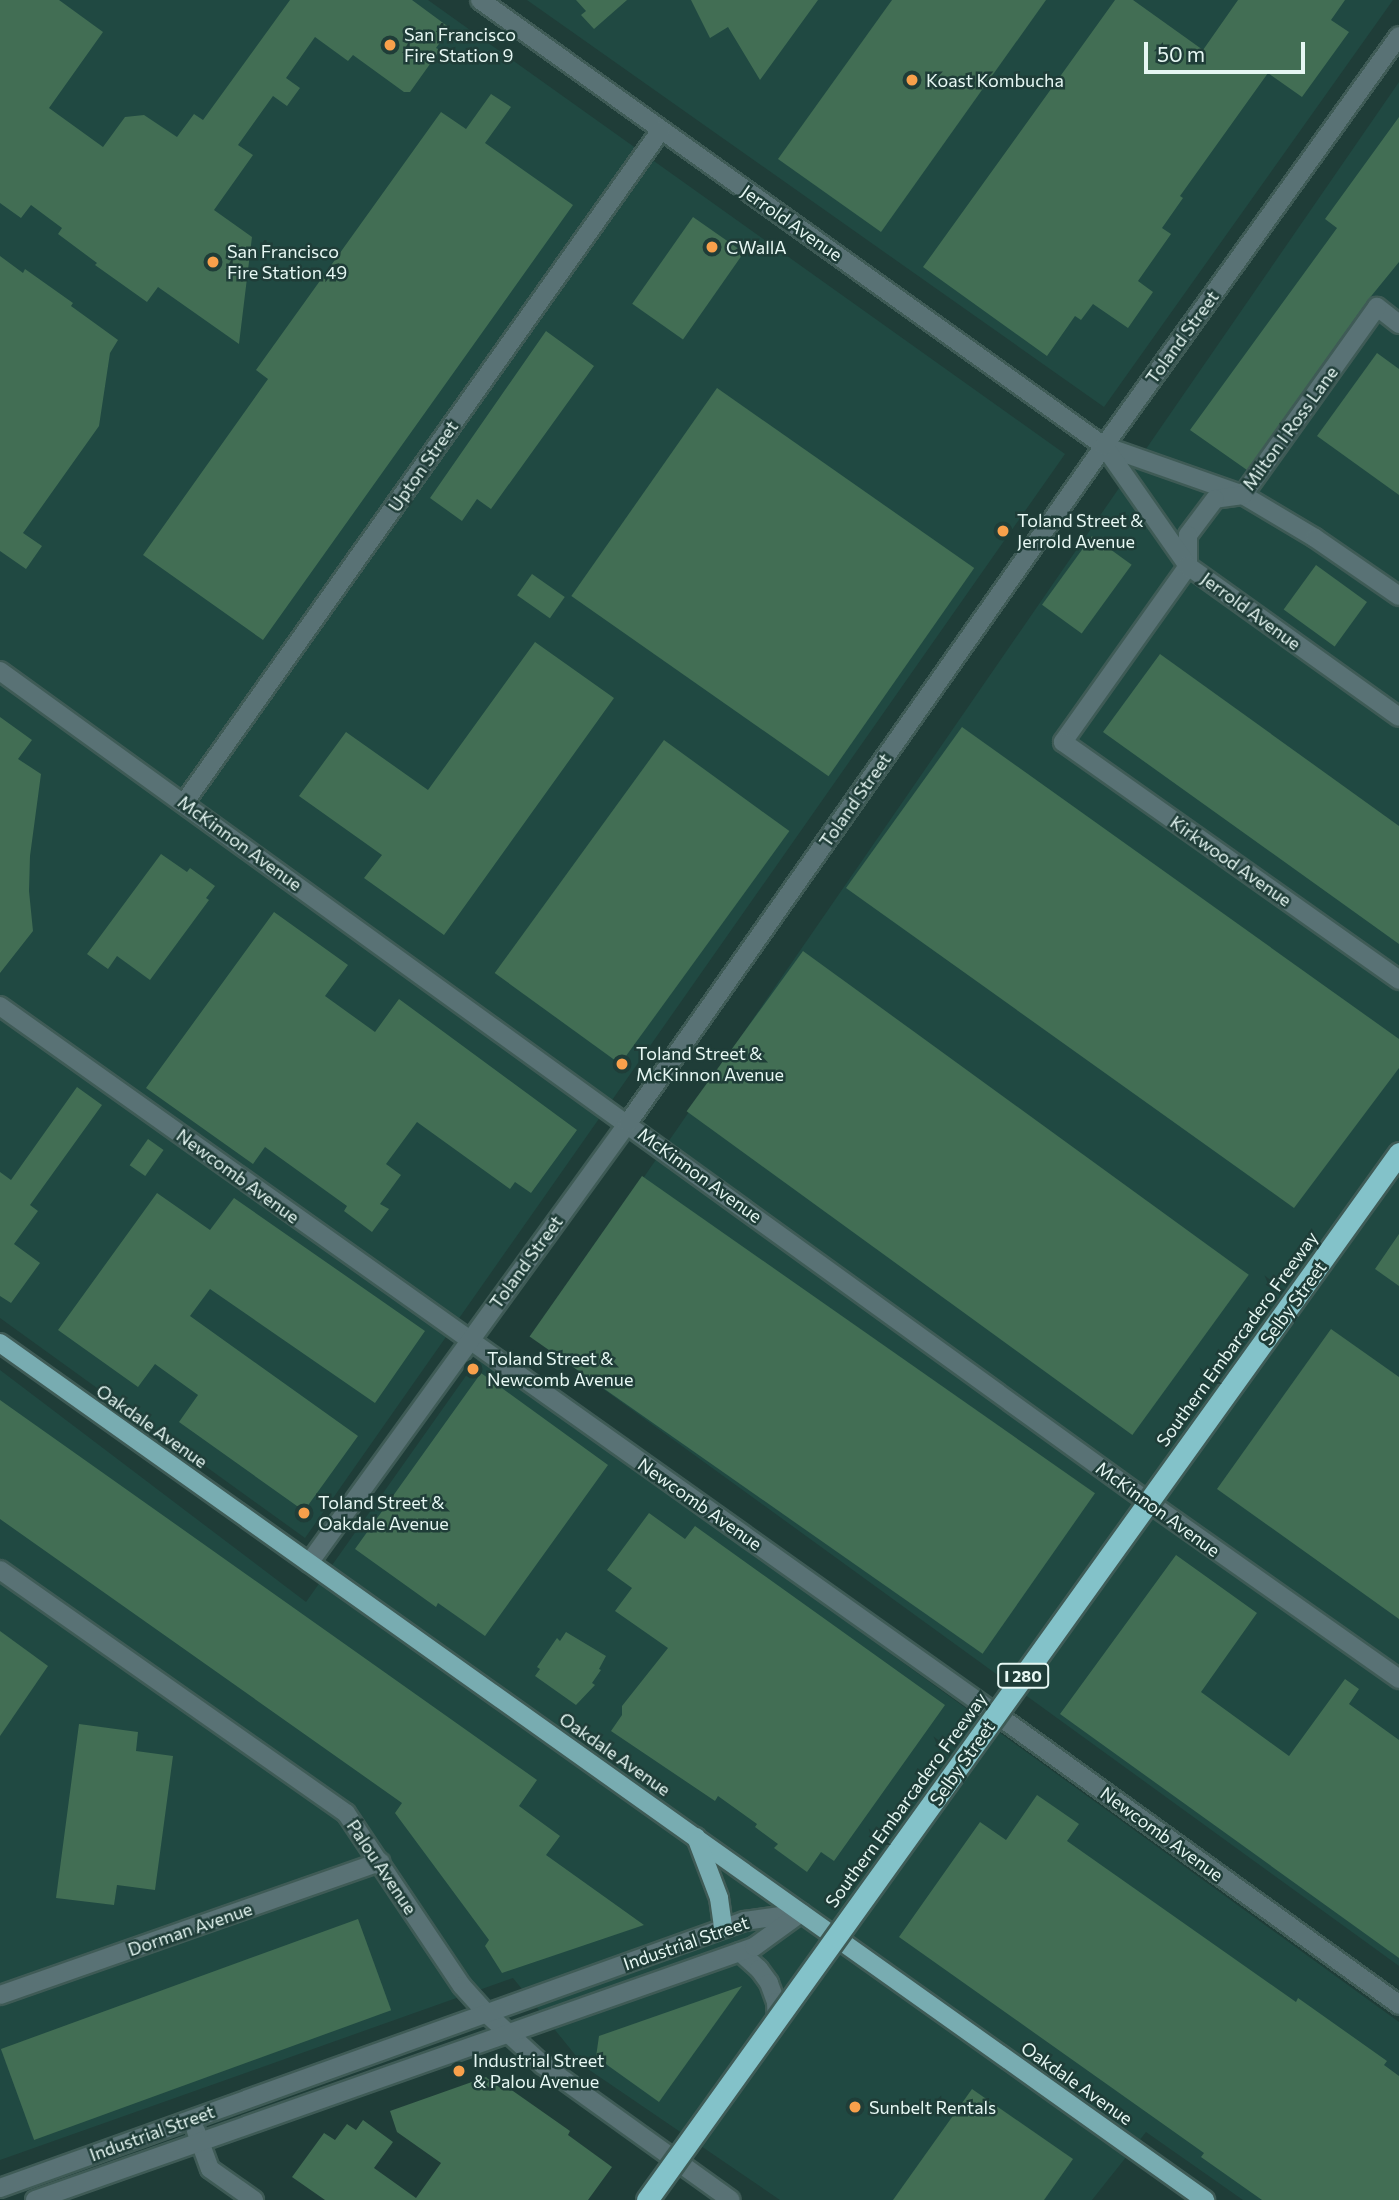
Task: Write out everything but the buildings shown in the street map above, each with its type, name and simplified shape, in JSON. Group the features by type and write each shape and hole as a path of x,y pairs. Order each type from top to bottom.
{"highway":[{"name":"Southern Embarcadero Freeway","path":"649,2200 1399,1155"},
{"name":"Southern Embarcadero Freeway","path":"663,2200 1399,1172"}],"main road":[{"name":"Oakdale Avenue","path":"0,1343 1205,2200"},
{"path":"696,1837 719,1898 723,1928"}],"street":[{"name":"Jerrold Avenue","path":"480,0 1104,446 1243,495 1315,538 1399,596"},
{"name":"Toland Street","path":"309,1563 468,1340 628,1123 1104,446 1399,36"},
{"name":"Upton Street","path":"184,803 661,130"},
{"name":"Milton I Ross Lane","path":"1188,566 1188,535 1215,499 1243,495 1377,307 1399,324"},
{"name":"Jerrold Avenue","path":"1104,446 1188,566 1399,717"},
{"name":"Kirkwood Avenue","path":"1188,566 1063,742 1399,980"},
{"name":"McKinnon Avenue","path":"0,671 628,1123 1147,1502 1399,1679"},
{"name":"Newcomb Avenue","path":"0,1006 996,1714 1399,2005"},
{"name":"Selby Street","path":"649,2200 1147,1502 1399,1155"},
{"name":"Palou Avenue","path":"0,1570 346,1813 462,1986 486,2013 543,2064 731,2200"},
{"name":"Dorman Avenue","path":"0,1996 380,1862"},
{"name":"Industrial Street","path":"0,2188 723,1928 744,1921 801,1913"},
{"name":"Industrial Street","path":"35,2200 754,1947 801,1913"},
{"path":"740,1952 759,1969 769,1983 776,2002 777,2022"},
{"path":"192,2119 210,2169 254,2200"}],"shaded area":[{"path":"0,0 428,0 1065,454 305,1538 0,1318"},
{"path":"527,0 1393,0 1104,407"},
{"path":"1399,82 1399,1966 533,1338"},
{"path":"480,1356 1399,2022 1399,2200 1243,2200 1146,2132 1092,2200 780,2200 585,2067 513,1978 0,2160 0,1370 306,1602"}],"place":[{"name":"San Francisco Fire Station 9","path":"390,45"},
{"name":"Koast Kombucha","path":"912,80"},
{"name":"CWallA","path":"712,247"},
{"name":"San Francisco Fire Station 49","path":"213,262"},
{"name":"Toland Street & Jerrold Avenue","path":"1003,531"},
{"name":"Toland Street & McKinnon Avenue","path":"622,1064"},
{"name":"Toland Street & Newcomb Avenue","path":"473,1369"},
{"name":"Toland Street & Oakdale Avenue","path":"304,1513"},
{"name":"Industrial Street & Palou Avenue","path":"459,2071"},
{"name":"Sunbelt Rentals","path":"855,2107"}]}
